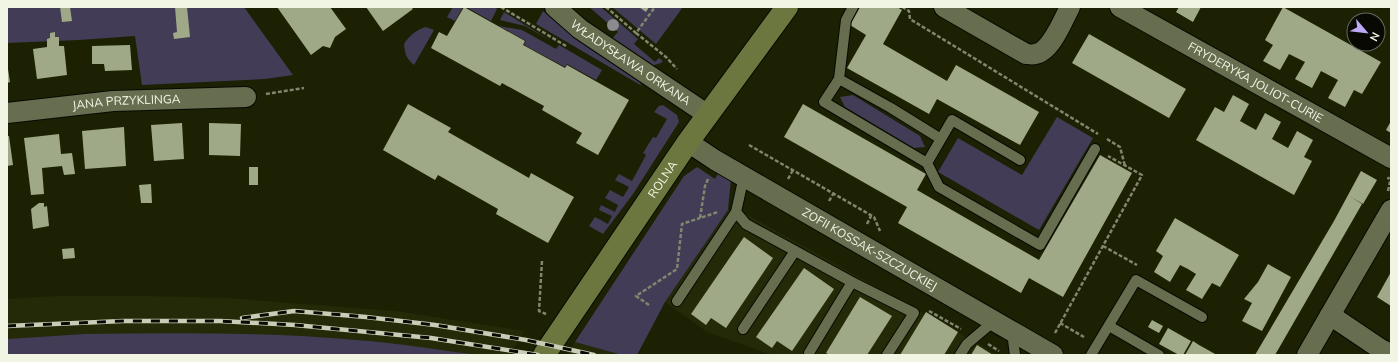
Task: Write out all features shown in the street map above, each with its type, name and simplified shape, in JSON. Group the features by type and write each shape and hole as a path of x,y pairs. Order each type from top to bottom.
{"street":[{"name":"WŁADYSŁAWA ORKANA","path":"555,7 580,29 708,115"},
{"name":"ROLNA","path":"544,355 688,142 787,7"},
{"path":"944,7 1026,54 1036,54 1051,43 1070,7"},
{"name":"FRYDERYKA JOLIOT-CURIE","path":"1120,7 1390,167"},
{"name":"JANA PRZYKLINGA","path":"7,113 113,101 246,97"},
{"name":"ZOFII KOSSAK-SZCZUCKIEJ","path":"688,142 714,160 1012,332 1053,346"},
{"path":"1307,355 1330,315 1388,203"},
{"path":"1330,315 1382,350 1391,354"}],"lane":[{"path":"853,7 846,20 839,79 824,102 927,163 939,187 1040,245 1095,149"},
{"path":"839,79 891,108 941,139"},
{"path":"927,163 952,120 1020,160"},
{"path":"677,301 736,212 744,176"},
{"path":"736,212 746,224 852,282 914,313 887,355"},
{"path":"743,329 795,251"},
{"path":"1091,355 1136,280 1202,317"},
{"path":"809,353 852,282"},
{"path":"960,355 967,344 994,321"},
{"path":"1109,326 1159,355"},
{"path":"1012,332 1015,355"}],"path":[{"path":"606,7 675,66 679,72"},
{"path":"636,33 655,7"},
{"path":"902,7 909,10 910,19 1100,135"},
{"path":"246,97 304,88"},
{"path":"1107,139 1120,147 1125,166"},
{"path":"749,145 874,217 879,231 885,234"},
{"path":"1053,346 1056,332 1060,323 1142,175 1095,149"},
{"path":"1388,203 1390,167"},
{"path":"829,201 833,194"},
{"path":"823,197 835,205"},
{"path":"861,220 868,225 871,216"},
{"path":"649,305 636,296 677,269 682,224 700,218"},
{"path":"542,261 539,311 551,318"},
{"path":"1060,323 1098,344"},
{"path":"1049,328 1056,332"}],"shaded area":[{"path":"7,7 244,7 293,75 265,79 142,85 135,36 7,43"},
{"path":"453,7 463,7 455,21 447,17"},
{"path":"466,7 495,7 497,9 491,21"},
{"path":"589,7 601,7 638,39 634,44 655,62 659,58 663,61 651,66 610,41 618,32 614,28 610,31 607,28 610,25"},
{"path":"612,7 683,7 656,44"},
{"path":"543,11 565,29 638,80 642,86 536,24"},
{"path":"504,12 553,42 525,26 500,20"},
{"path":"499,26 522,30 556,49 559,45 602,70 596,80 567,64 565,67 524,45 526,41"},
{"path":"426,27 434,30 414,65 406,56 404,44 408,38 419,29"},
{"path":"853,95 920,136 925,147 914,148 845,107 840,97"},
{"path":"663,105 677,115 679,122 633,194 603,234 589,226 595,217 608,224 612,216 599,210 601,205 615,212 618,205 605,198 610,190 623,197 629,187 615,180 619,174 632,181 646,155 643,153 653,137 656,138 667,119 654,112 659,106"},
{"path":"1057,117 1093,138 1039,230 938,172 958,138 1022,175"},
{"path":"697,167 715,179 719,172 731,179 728,210 665,302 637,355 622,355 575,342 684,176"},
{"path":"728,210 739,210 998,355 772,355 707,332 665,302"},
{"path":"60,296 226,298 395,311 524,331 510,355 478,355 358,340 230,334 84,334 7,339 7,299"},
{"path":"187,333 323,337 372,341 478,355 7,355 7,339 84,334"},
{"path":"575,342 622,355 567,355"}],"building":[{"path":"60,7 70,7 72,21 62,22"},
{"path":"175,7 187,7 190,37 174,39 173,33 177,32"},
{"path":"277,7 330,7 346,29 335,37 330,48 323,46 311,55"},
{"path":"366,7 411,7 413,9 383,31"},
{"path":"464,7 525,41 523,45 565,68 567,65 629,100 598,155 576,143 582,133 542,110 544,106 502,83 500,86 431,48 439,32 447,36"},
{"path":"639,7 649,7 646,12"},
{"path":"860,7 897,7 902,10 883,44 947,81 956,65 1039,112 1020,145 937,99 929,114 847,68 866,35 850,25"},
{"path":"1179,7 1201,7 1193,22 1176,12"},
{"path":"1283,7 1346,42 1346,52 1363,52 1381,62 1362,94 1354,90 1345,107 1328,98 1338,80 1321,71 1312,88 1295,79 1305,62 1289,54 1280,70 1263,61 1273,45 1265,40"},
{"path":"55,32 55,37 59,37 59,46 64,46 67,75 37,79 33,49 47,47 47,39 50,38 50,33"},
{"path":"1089,34 1186,89 1169,118 1072,63"},
{"path":"130,45 132,70 105,71 104,64 92,64 92,46"},
{"path":"8,69 10,82 7,83 7,70"},
{"path":"1233,95 1249,104 1240,121 1256,130 1265,113 1281,122 1272,139 1288,148 1297,131 1313,140 1304,157 1312,161 1294,195 1196,140 1215,107 1224,112"},
{"path":"408,104 451,128 448,132 529,178 531,173 574,197 548,243 496,214 498,209 438,175 435,180 383,150"},
{"path":"803,104 926,174 917,190 1039,260 1100,155 1132,173 1063,297 1029,278 1021,293 898,223 907,207 784,137"},
{"path":"1391,121 1391,133 1386,130"},
{"path":"182,123 184,159 154,161 151,125"},
{"path":"209,123 241,124 240,156 209,155"},
{"path":"124,127 126,166 85,169 82,131"},
{"path":"59,134 61,154 72,153 75,174 64,175 62,166 42,168 44,194 31,195 24,138"},
{"path":"7,136 9,136 13,165 7,166"},
{"path":"249,167 258,167 258,185 249,185"},
{"path":"1361,171 1377,180 1363,204 1351,197 1362,204 1275,355 1255,355 1334,221"},
{"path":"151,184 152,203 141,203 139,185"},
{"path":"39,203 44,203 44,207 47,206 49,226 33,229 31,209"},
{"path":"1175,218 1239,255 1220,287 1212,283 1202,299 1186,290 1196,274 1188,269 1180,265 1170,282 1154,272 1163,256 1156,251"},
{"path":"744,237 773,258 726,328 711,318 706,325 691,314"},
{"path":"74,248 75,258 63,259 62,249"},
{"path":"1268,264 1291,277 1262,331 1242,321 1252,303 1244,299 1258,282"},
{"path":"804,268 834,289 792,351 777,341 772,348 756,337"},
{"path":"1391,272 1391,306 1377,297"},
{"path":"860,297 892,316 867,355 830,355 826,353"},
{"path":"926,312 958,332 944,355 900,355"},
{"path":"1152,320 1163,326 1159,333 1148,327"},
{"path":"1168,328 1191,341 1183,355 1179,355 1159,344"},
{"path":"1193,341 1199,345 1217,355 1185,355"},
{"path":"977,345 993,355 971,355"}],"railway":[{"path":"242,318 294,311 366,317 435,325 526,340 594,355"},
{"path":"7,326 123,321 220,321 295,325 431,338 538,355"}]}
